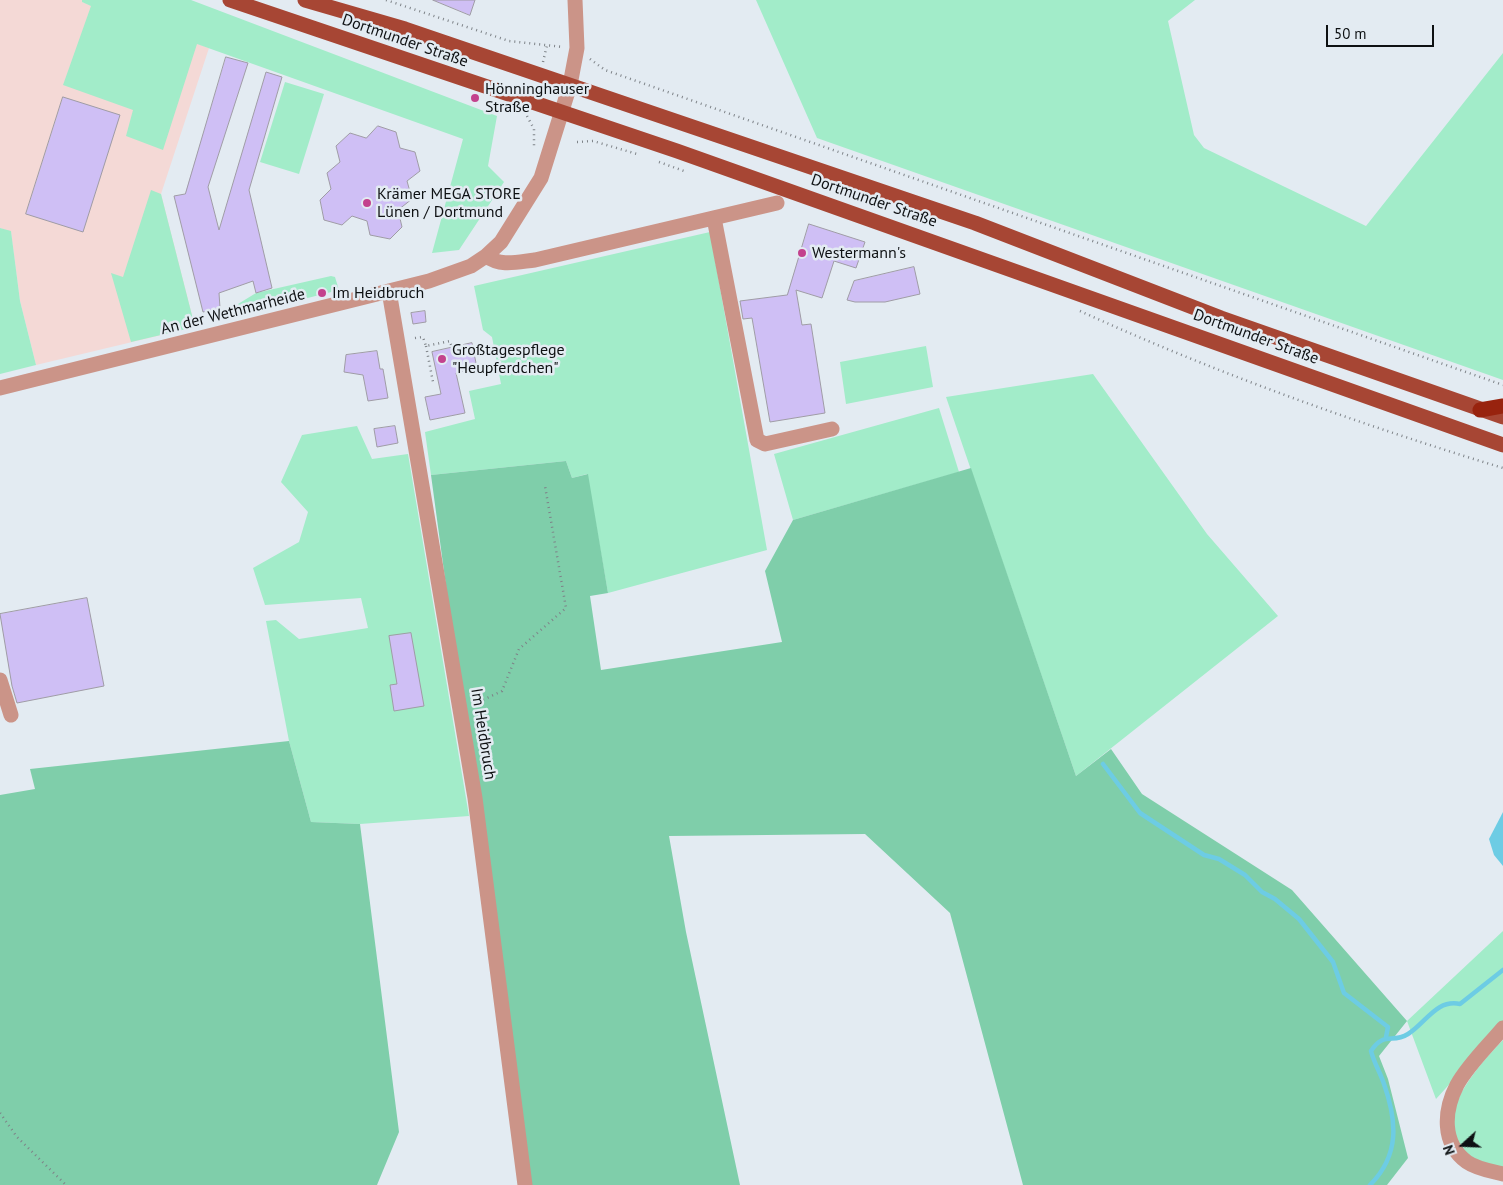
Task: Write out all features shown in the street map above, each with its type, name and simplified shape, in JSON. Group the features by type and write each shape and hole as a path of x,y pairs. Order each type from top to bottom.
{"highway":[{"path":"1480,410 1503,406"}],"main road":[{"name":"Dortmunder Straße","path":"230,0 677,151 1010,267 1503,444"},
{"name":"Dortmunder Straße","path":"306,0 405,29 975,223 1221,318 1503,418"}],"street":[{"path":"570,85 576,48 575,0"},
{"name":"An der Wethmarheide","path":"0,388 390,291 450,275 471,266 486,256 501,242 541,178 570,85"},
{"path":"486,256 494,262 509,264 535,260 777,203"},
{"path":"714,218 757,440 765,444 832,429"},
{"name":"Im Heidbruch","path":"390,291 462,710 525,1185"},
{"path":"0,680 11,715"},
{"path":"1503,1028 1458,1084 1447,1112 1447,1128 1451,1142 1458,1153 1478,1167 1503,1174"}],"path":[{"path":"386,0 508,41 576,48 604,70 1503,384"},
{"path":"526,115 534,129 533,153"},
{"path":"577,142 593,141 640,155"},
{"path":"658,161 692,173"},
{"path":"1079,311 1170,352 1419,442 1503,468"},
{"path":"415,338 423,337 433,382"},
{"path":"426,346 450,341 452,348"},
{"path":"462,710 502,691 519,649 566,608 545,486"},
{"path":"0,1114 17,1137 66,1185"}],"shaded area":[{"path":"0,0 82,0 82,2 209,48 161,194 195,327 36,365 20,301 11,232 0,228"}],"green space":[{"path":"82,0 191,0 497,116 488,166 504,182 459,250 432,253 463,139 197,44 163,150 126,136 133,110 63,85 91,6 82,2"},
{"path":"756,0 1195,0 1168,21 1194,135 1204,148 1366,226 1503,53 1503,380 817,138"},
{"path":"285,82 324,94 299,174 260,162"},
{"path":"151,190 161,194 195,327 131,342 111,273 123,277"},
{"path":"0,228 11,231 20,301 36,365 0,374"},
{"path":"710,232 767,550 608,593 587,474 572,478 566,461 431,475 425,432 475,419 469,391 501,384 492,337 483,330 474,286"},
{"path":"331,276 335,277 339,290 241,315 238,304 256,293"},
{"path":"926,346 933,387 846,404 840,362"},
{"path":"1093,374 1207,534 1278,616 1076,776 946,397"},
{"path":"939,408 959,472 793,520 774,454"},
{"path":"357,426 372,459 408,454 469,816 360,824 311,822 289,741 266,621 276,620 299,639 368,628 361,598 265,605 253,568 299,542 308,512 281,482 302,435"},
{"path":"566,461 572,478 588,474 608,593 590,596 601,670 782,642 765,571 793,520 971,468 1076,776 1111,749 1142,794 1292,890 1407,1021 1379,1056 1388,1079 1408,1158 1387,1185 1023,1185 950,913 865,834 669,836 686,932 740,1185 527,1185 431,475"},
{"path":"289,741 311,822 360,824 399,1132 377,1185 0,1185 0,795 35,789 30,769"},
{"path":"1503,931 1503,1025 1436,1099 1407,1021"},
{"path":"1503,1040 1503,1169 1477,1162 1461,1149 1453,1134 1453,1117 1458,1100 1467,1083"}],"water":[{"path":"1503,812 1503,866 1494,855 1489,839"}],"building":[{"path":"433,0 475,0 470,15"},
{"path":"226,57 248,63 208,187 219,230 266,72 282,77 249,190 272,288 256,293 253,281 219,293 220,308 203,312 174,196 185,194"},
{"path":"63,97 120,115 83,232 26,214"},
{"path":"378,126 396,132 400,148 415,152 420,171 407,181 412,199 398,210 402,227 390,239 370,235 367,221 352,216 342,225 324,220 320,200 331,189 327,173 340,162 336,146 350,133 366,138"},
{"path":"809,224 865,242 856,268 834,261 822,298 796,290 802,325 811,324 825,413 770,422 752,318 743,319 740,301 787,295"},
{"path":"914,267 920,294 885,302 855,302 847,300 854,281"},
{"path":"425,311 426,322 413,324 411,313"},
{"path":"472,343 477,368 456,373 465,413 430,420 425,397 441,394 432,352"},
{"path":"377,351 380,369 383,369 388,398 368,401 363,375 344,372 346,355"},
{"path":"395,426 398,443 377,447 374,429"},
{"path":"87,598 104,686 17,703 12,686 0,614"},
{"path":"411,633 424,706 394,711 390,685 397,684 389,636"}],"waterway":[{"path":"1103,764 1140,813 1204,855 1219,859 1245,875 1262,892 1275,899 1299,919 1333,962 1344,993 1388,1027 1386,1037"},
{"path":"1370,1185 1380,1174 1387,1162 1393,1137 1392,1111 1371,1051 1384,1039 1402,1037 1408,1034 1438,1008 1452,1003 1460,1004 1503,970"}],"place":[{"name":"Hönninghauser Straße","path":"475,98"},
{"name":"Krämer MEGA STORE Lünen / Dortmund","path":"367,203"},
{"name":"Westermann's","path":"802,253"},
{"name":"Im Heidbruch","path":"322,293"},
{"name":"Großtagespflege \"Heupferdchen\"","path":"442,359"}]}
